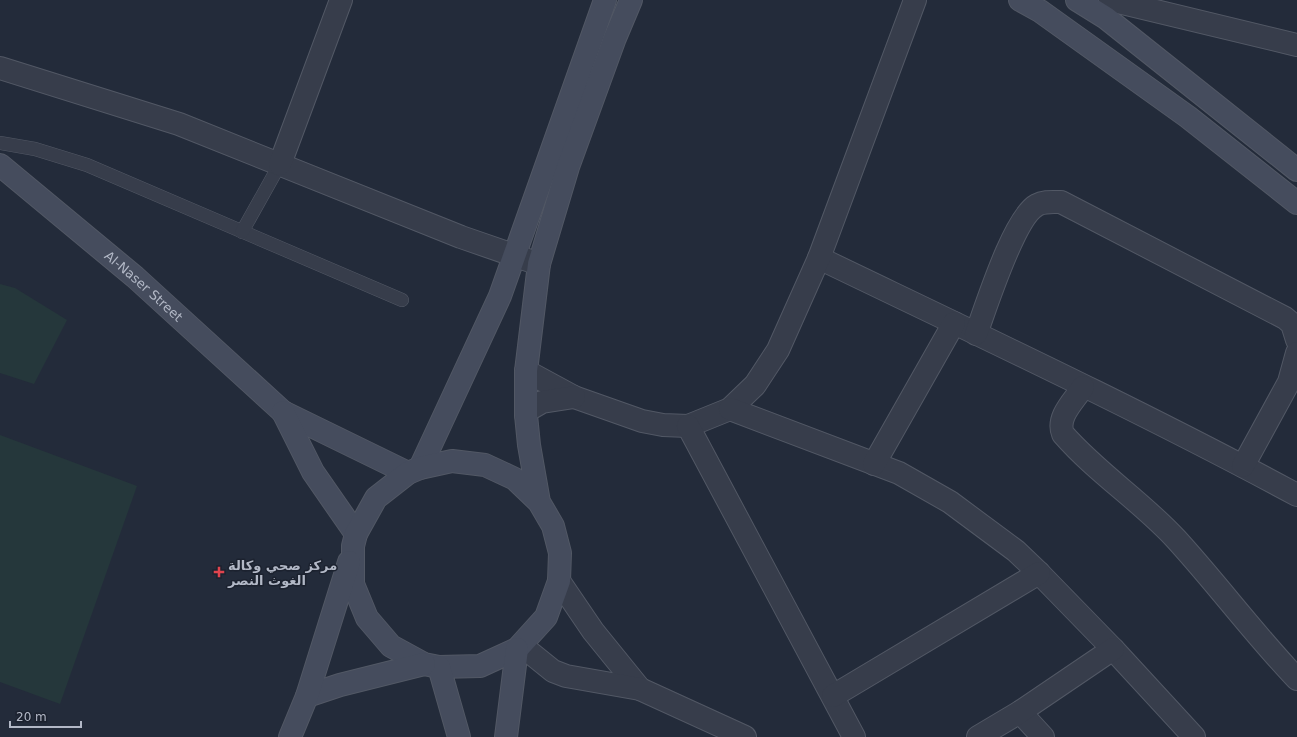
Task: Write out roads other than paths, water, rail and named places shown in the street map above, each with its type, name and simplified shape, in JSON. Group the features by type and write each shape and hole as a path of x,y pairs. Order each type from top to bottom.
{"street":[{"path":"280,164 341,0"},
{"path":"414,470 500,296 605,0"},
{"path":"539,502 529,445 526,415 526,371 540,264 551,221 571,160 612,45 631,0"},
{"path":"526,371 574,397 642,421 662,425 688,426 730,409 755,385 778,350 819,258 915,0"},
{"path":"1020,0 1040,11 1188,117 1297,203"},
{"path":"1077,0 1106,18 1297,170"},
{"path":"1110,0 1297,45"},
{"path":"0,68 179,124 513,256 540,264"},
{"name":"Al-Naser Street","path":"0,165 135,278 282,412 414,470"},
{"path":"976,334 1008,248 1025,215 1036,205 1049,201 1061,202 1285,318 1292,324 1297,340"},
{"path":"819,258 1244,466 1297,495"},
{"path":"874,464 954,323"},
{"path":"1244,466 1289,382 1297,353"},
{"path":"1083,387 1061,420 1060,427 1063,434 1113,483 1154,517 1176,539 1297,679"},
{"path":"526,415 528,410 542,402 574,397"},
{"path":"730,409 899,473 950,502 1016,551 1039,573 1113,649 1194,737"},
{"name":"Al-Naser Street","path":"282,412 313,472 355,540"},
{"path":"688,426 854,737"},
{"path":"290,737 307,696 355,540 376,498 414,470 452,461 485,465 515,479 539,502 553,526 560,553 559,581 546,617 520,647 480,666 431,666 340,685 307,696"},
{"path":"355,540 353,584 367,618 391,646 431,666 459,737"},
{"path":"833,696 1039,573"},
{"path":"559,581 593,631 640,689"},
{"path":"520,647 553,671 566,676 640,689 745,737"},
{"path":"506,737 520,647"},
{"path":"978,737 1020,712 1113,649"},
{"path":"1020,712 1043,737"}],"lane":[{"path":"0,143 35,149 87,165 402,300"},
{"path":"242,232 280,164"}],"place":[{"name":"مركز صحي وكالة الغوث النصر","path":"219,572"}]}
